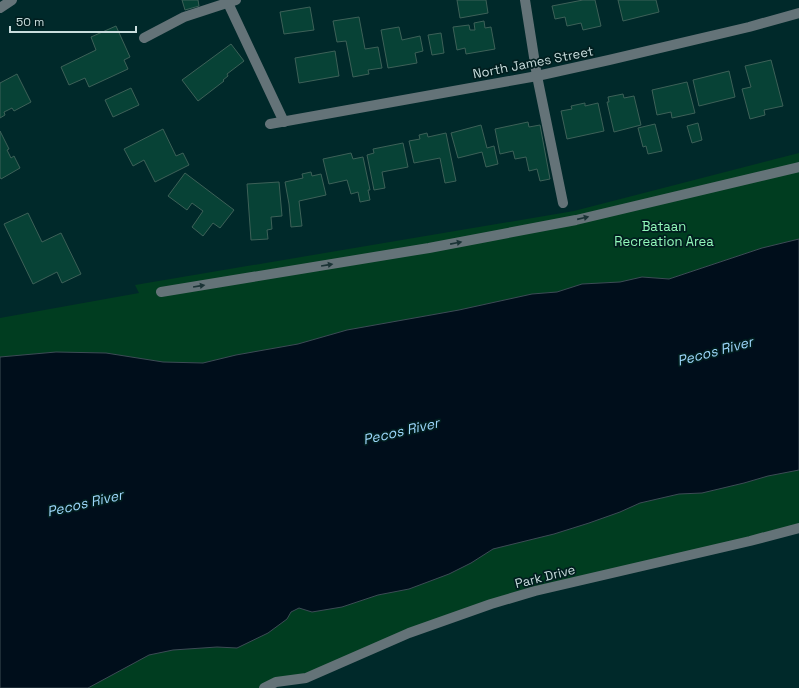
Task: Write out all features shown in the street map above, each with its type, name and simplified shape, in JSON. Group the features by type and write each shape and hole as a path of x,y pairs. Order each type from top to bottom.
{"street":[{"path":"0,8 12,0"},
{"path":"525,0 537,76 563,203"},
{"path":"144,38 184,17 232,2 284,122"},
{"name":"North James Street","path":"270,124 537,76 609,60 799,13"},
{"path":"160,292 429,248 576,220 799,167"},
{"name":"Park Drive","path":"264,688 276,682 306,678 409,632 491,604 799,528"},
{"name":"Park Drive","path":"296,688 306,678"}],"green space":[{"name":"Bataan Recreation Area","path":"799,153 799,239 762,248 669,279 642,277 620,282 582,284 557,292 532,294 459,310 347,330 298,344 236,355 203,363 163,362 106,353 56,352 0,357 0,318 139,293 135,285 574,211"},
{"path":"799,470 799,528 491,604 306,678 264,688 88,688 149,655 173,650 237,647 299,608 313,612 378,595 409,589 449,574 471,563 493,549 554,534 620,512 640,503 679,494 702,492"}],"water":[{"name":"Pecos River","path":"799,239 799,470 768,476 702,493 679,494 640,503 620,512 554,534 493,549 471,563 449,574 409,589 378,595 342,607 312,612 299,608 291,612 287,619 268,633 237,648 217,647 173,650 149,655 88,688 0,688 0,357 56,352 106,353 163,362 203,363 236,355 298,344 347,330 459,310 532,294 557,292 582,284 620,282 642,277 669,279 762,248"}],"building":[{"path":"182,0 198,0 199,6 185,10"},
{"path":"457,0 486,0 488,13 460,18"},
{"path":"583,0 595,0 601,26 583,30 581,23 567,26 565,17 555,19 552,6"},
{"path":"618,0 656,0 659,12 623,21"},
{"path":"310,7 314,30 284,34 280,12"},
{"path":"359,17 365,49 378,47 382,68 368,70 369,74 353,77 346,41 337,42 333,21"},
{"path":"484,21 485,28 491,27 495,49 466,54 465,48 457,50 453,27 469,25 470,30 475,30 474,23"},
{"path":"116,26 130,57 124,60 128,69 89,87 85,78 69,85 61,67 96,50 91,37"},
{"path":"399,27 402,40 420,36 423,51 415,53 417,63 388,68 381,30"},
{"path":"441,33 444,53 432,55 428,35"},
{"path":"231,44 244,61 227,74 228,76 223,80 224,81 198,101 182,80"},
{"path":"335,51 339,76 299,83 295,58"},
{"path":"771,60 783,106 764,110 765,115 750,119 742,89 751,87 745,66"},
{"path":"729,71 735,97 699,106 693,80"},
{"path":"17,74 31,102 14,111 12,108 4,112 5,115 0,118 0,83"},
{"path":"687,82 695,113 672,118 671,112 657,115 652,90"},
{"path":"131,88 139,105 113,117 105,100"},
{"path":"623,94 624,98 634,96 641,125 614,132 607,102 609,102 608,97"},
{"path":"585,103 585,106 598,103 604,131 567,139 561,111 572,109 571,106"},
{"path":"528,122 529,127 540,125 550,179 540,181 537,169 529,171 526,157 515,159 513,151 500,154 495,129"},
{"path":"698,123 702,140 692,143 687,126"},
{"path":"655,124 662,151 648,154 646,146 643,147 638,128"},
{"path":"481,125 487,148 494,146 498,164 486,167 482,152 458,158 451,133"},
{"path":"163,129 176,156 183,153 189,165 155,182 144,160 133,166 124,149"},
{"path":"0,131 9,149 7,150 11,158 14,156 20,168 1,179 0,177"},
{"path":"427,133 428,137 446,133 456,181 445,183 440,158 414,163 409,141 420,139 419,135"},
{"path":"403,143 408,167 382,172 385,188 374,190 367,155 374,153 373,149"},
{"path":"351,153 353,159 363,157 370,190 368,190 370,200 360,202 358,192 351,194 347,180 329,184 323,159"},
{"path":"311,172 312,176 321,174 326,195 299,201 302,226 291,227 285,182 303,178 302,174"},
{"path":"185,173 234,210 220,228 213,223 203,236 192,227 203,211 192,203 187,210 168,196"},
{"path":"279,182 282,216 271,217 272,229 267,230 268,239 251,240 247,184"},
{"path":"28,213 42,242 61,233 81,274 62,283 57,272 33,284 4,224"}]}
